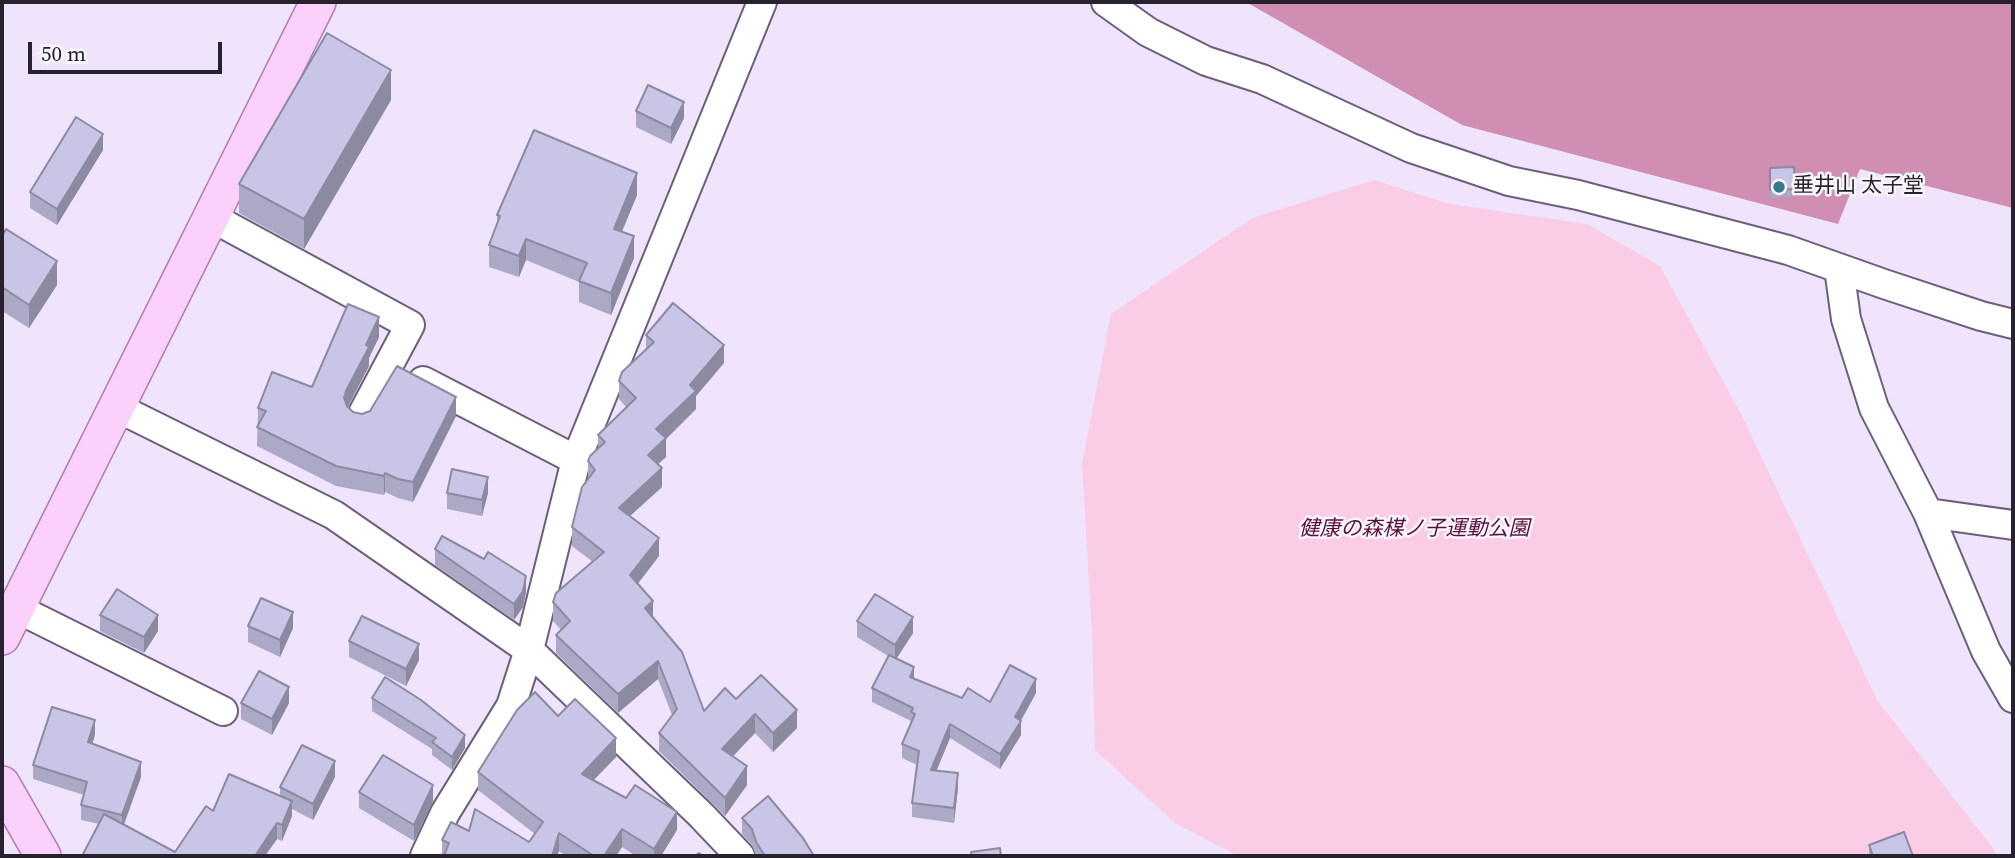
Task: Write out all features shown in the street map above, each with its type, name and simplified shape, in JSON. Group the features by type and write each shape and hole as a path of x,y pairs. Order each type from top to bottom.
{"main road":[{"path":"9,622 318,2"},
{"path":"2,784 43,856"}],"street":[{"path":"425,856 445,813 511,706 529,650 576,460 762,2"},
{"path":"1106,2 1148,32 1206,61 1262,79 1411,148 1510,181 1578,195 1788,250 1981,316 2013,324"},
{"path":"211,217 410,325 361,417"},
{"path":"1839,268 1846,319 1874,408 1928,513 1986,651 2013,698"},
{"path":"389,363 576,460"},
{"path":"116,407 334,515 529,650 740,856"},
{"path":"1928,513 2013,525"},
{"path":"9,622 223,711"}],"green space":[{"name":"健康の森楳ノ子運動公園","path":"1374,180 1450,204 1587,224 1660,266 1741,414 1877,700 1997,856 1238,856 1175,823 1095,750 1092,634 1082,464 1111,314 1252,218"}],"shaded area":[{"path":"1246,2 2013,2 2013,208 1860,169 1838,224 1462,125"}],"building":[{"path":"327,33 391,70 304,219 239,184"},
{"path":"648,85 684,102 671,128 636,111"},
{"path":"76,117 103,134 57,209 30,192"},
{"path":"534,130 637,173 614,229 634,236 611,293 579,281 587,263 526,239 519,256 489,245 500,216 497,215"},
{"path":"1794,167 1795,189 1770,190 1770,168"},
{"path":"6,229 57,261 29,305 2,287 2,236"},
{"path":"673,303 724,345 690,385 696,391 656,429 666,438 648,455 662,468 619,508 659,538 630,575 653,601 645,608 682,652 704,711 725,688 736,699 761,675 797,710 773,733 755,714 722,749 747,766 725,798 659,733 677,709 658,661 618,694 556,635 570,621 553,602 556,593 604,552 572,527 582,487 595,470 588,461 605,442 598,435 636,398 619,381 622,372 654,342 646,335"},
{"path":"348,304 379,317 366,345 369,347 344,398 353,412 362,414 370,411 397,366 456,397 413,482 385,473 384,476 336,466 257,427 266,411 258,408 272,372 312,387"},
{"path":"452,469 488,477 482,500 447,493"},
{"path":"442,536 484,559 488,552 526,576 523,591 514,604 435,549"},
{"path":"117,589 158,615 144,637 100,615"},
{"path":"875,594 913,617 895,645 857,621"},
{"path":"261,598 293,612 280,640 248,626"},
{"path":"362,616 419,644 406,669 349,641"},
{"path":"889,655 914,667 910,677 962,698 968,688 990,702 1010,665 1036,679 1015,717 1021,721 1000,754 950,724 931,770 958,773 954,808 912,803 919,751 902,744 915,714 911,712 913,708 872,688"},
{"path":"259,671 289,687 272,719 241,703"},
{"path":"385,677 421,700 465,735 452,757 432,742 436,738 372,698"},
{"path":"535,692 558,716 575,699 616,738 582,774 626,798 635,785 677,812 654,849 622,829 604,856 594,856 559,833 552,856 444,856 449,843 442,840 451,822 469,831 475,809 529,842 543,822 478,772 517,710"},
{"path":"52,707 95,720 88,742 141,762 122,815 81,805 87,782 33,765"},
{"path":"302,745 335,761 313,804 280,787"},
{"path":"383,755 433,785 414,825 359,792"},
{"path":"229,774 292,801 282,825 277,823 255,856 82,856 104,814 175,852 206,806 213,811"},
{"path":"768,796 803,838 814,856 765,856 752,829 742,818"},
{"path":"1904,832 1913,856 1873,856 1869,845"},
{"path":"1000,848 1001,856 972,856 971,852"}],"place":[{"name":"垂井山 太子堂","path":"1779,187"}]}
